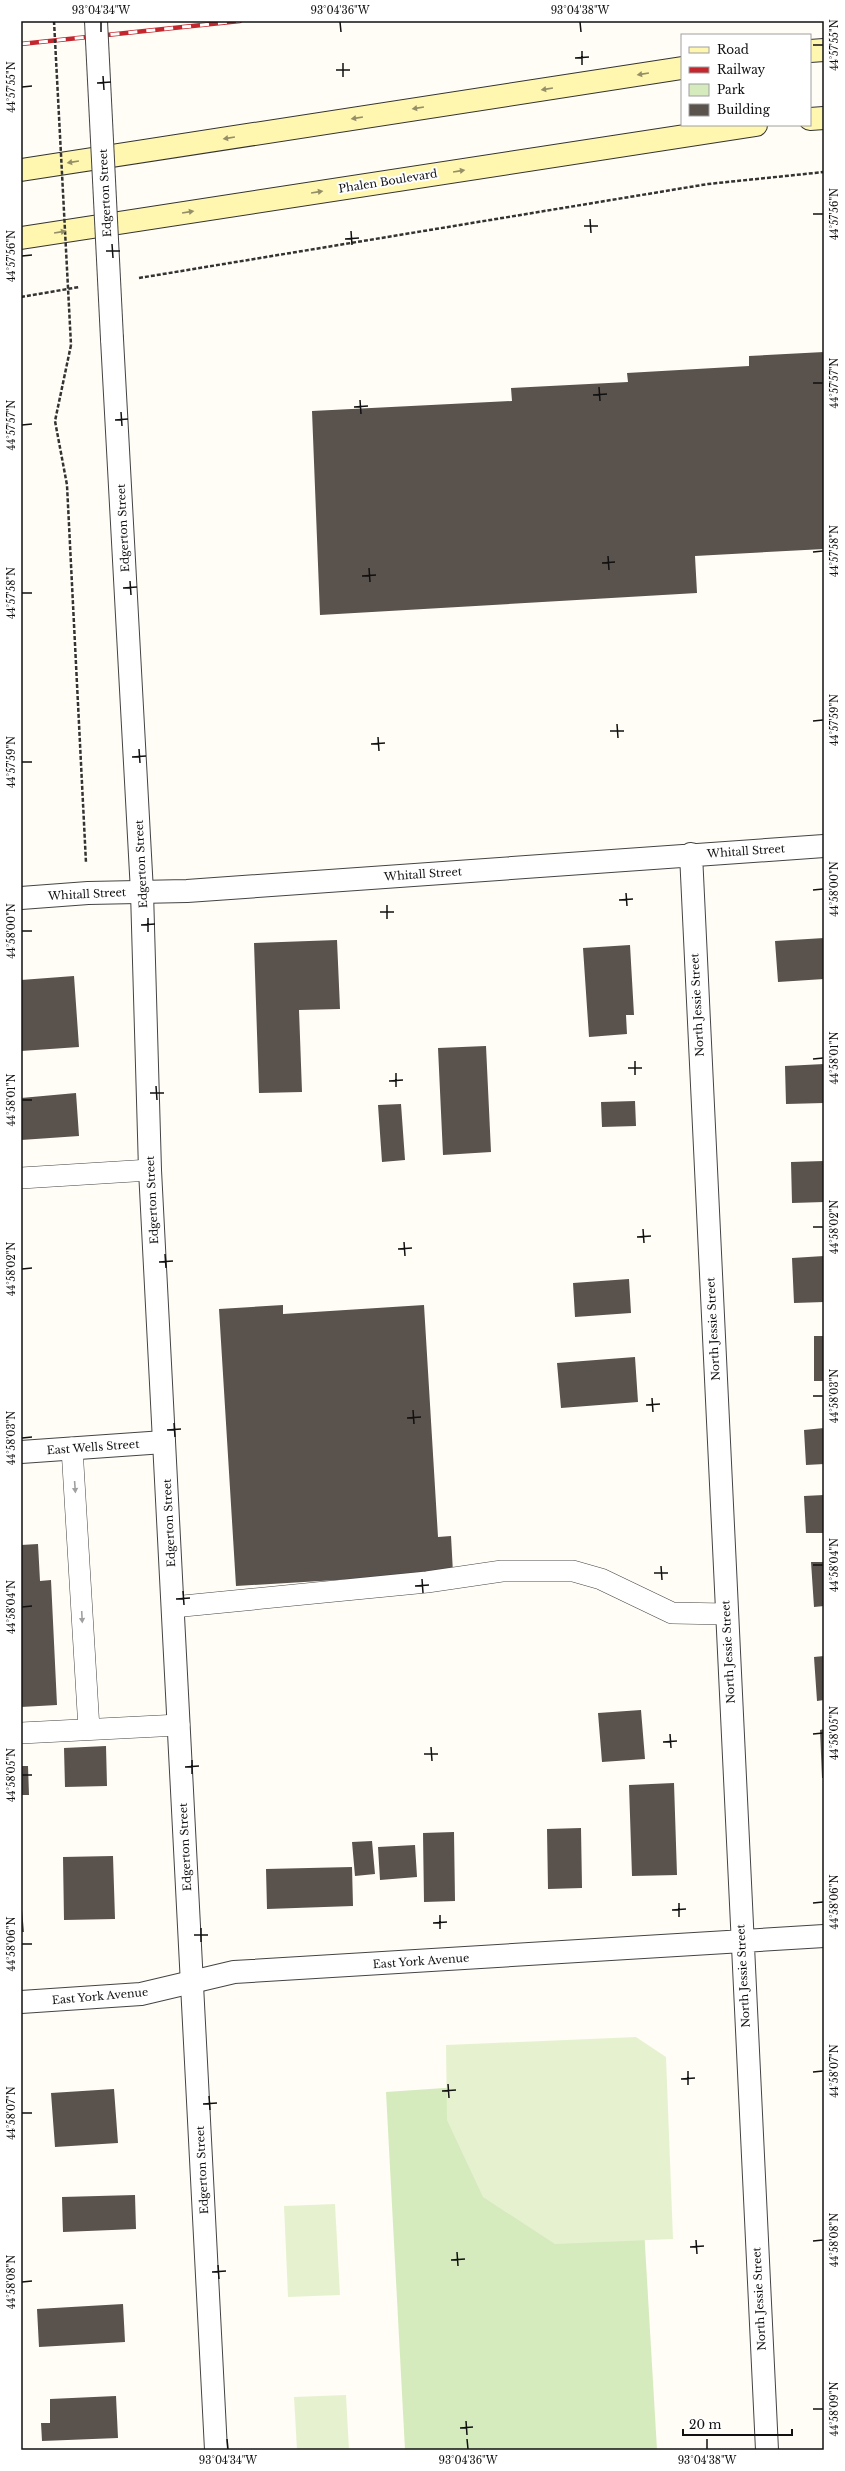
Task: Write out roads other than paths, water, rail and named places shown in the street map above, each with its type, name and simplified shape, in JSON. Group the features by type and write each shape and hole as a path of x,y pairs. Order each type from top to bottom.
{"main road":[{"path":"811,51 824,50"},
{"path":"21,170 681,68"},
{"path":"811,119 824,118"},
{"name":"Phalen Boulevard","path":"21,238 749,126"}],"street":[{"name":"Edgerton Street","path":"96,21 142,892 150,1170 216,2450"},
{"name":"Whitall Street","path":"21,898 88,893 195,891 691,854 824,846"},
{"name":"North Jessie Street","path":"691,854 767,2450"},
{"name":"East Wells Street","path":"21,1452 164,1442"},
{"name":"East York Avenue","path":"21,2002 141,1994 234,1972 824,1936"}],"lane":[{"path":"21,1178 150,1170"},
{"path":"72,1448 89,1729"},
{"path":"173,1607 427,1582 502,1571 573,1571 601,1579 672,1613 726,1614"},
{"path":"21,1733 179,1725"}],"railway":[{"path":"21,44 240,21"}]}
